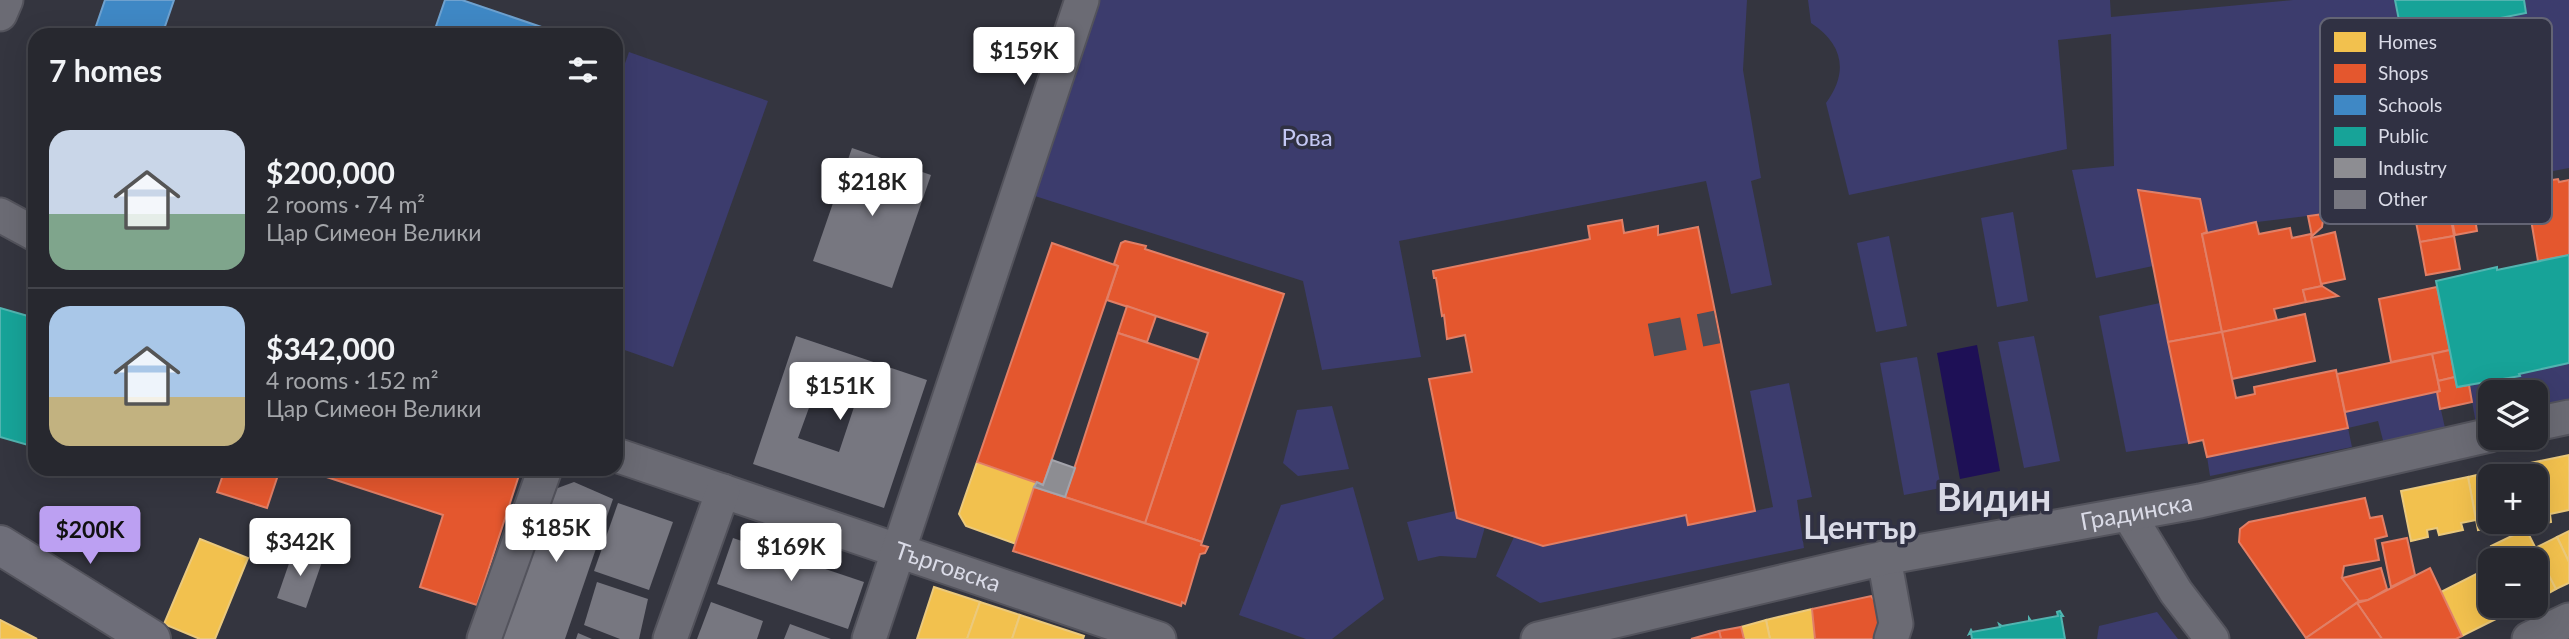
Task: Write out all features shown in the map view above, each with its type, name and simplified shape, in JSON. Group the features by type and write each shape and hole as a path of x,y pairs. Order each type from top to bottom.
{"street":[{"path":"0,14 6,0"},
{"path":"869,639 1082,0"},
{"path":"0,215 28,230"},
{"path":"2548,421 2569,417"},
{"name":"Градинска","path":"1538,639 1884,558 2129,515 2478,438"},
{"name":"Търговска","path":"623,457 1159,639"},
{"path":"490,624 543,476"},
{"path":"670,639 723,491"},
{"path":"2129,515 2176,592 2212,639"},
{"path":"0,545 145,638"},
{"path":"1884,558 1896,624 1891,639"},
{"path":"2529,639 2569,620"}],"green space":[{"name":"Рова","path":"1082,0 1747,0 1743,70 1761,178 1751,181 1772,285 1731,294 1706,181 1399,241 1421,357 1322,370 1303,281 1019,191"},
{"path":"1808,0 2110,0 2111,17 2293,0 2569,0 2569,168 2552,171 2552,18 2320,18 2320,214 2257,222 2207,232 2200,200 2148,246 2153,266 2096,278 2072,170 2114,166 2111,34 2058,40 2067,149 1849,195 1826,103 1838,80 1839,59 1830,40 1811,23"},
{"path":"629,52 768,101 673,367 623,349 623,69"},
{"path":"2013,212 2028,301 1997,307 1981,218"},
{"path":"1889,236 1907,326 1876,332 1857,243"},
{"path":"2160,303 2189,443 2126,452 2099,316"},
{"path":"2034,336 2060,461 2024,468 1998,342"},
{"path":"1917,357 1941,488 1904,495 1880,363"},
{"path":"2569,363 2569,407 2548,412 2548,380 2497,380"},
{"path":"1789,383 1812,497 1797,500 1804,548 1540,603 1496,576 1514,537 1543,546 1686,515 1689,525 1773,507 1750,391"},
{"path":"2478,383 2477,429 2469,385"},
{"path":"2437,392 2447,437 2386,452 2378,421 2348,428 2345,412"},
{"path":"1332,406 1349,469 1298,476 1283,463 1297,410"},
{"path":"2348,428 2352,447 2210,476 2207,457"},
{"path":"1353,487 1384,599 1332,639 1306,639 1239,615 1281,505"},
{"path":"1455,511 1457,519 1485,527 1476,558 1440,556 1418,561 1407,522"},
{"path":"2157,612 2178,639 2097,639 2099,626"}],"shaded area":[{"path":"1977,345 2000,471 1960,479 1937,353"}],"building: Homes":[{"path":"2569,455 2569,510 2550,514 2551,522 2548,523 2548,464 2526,464"},
{"path":"977,462 1037,482 1016,544 966,526 959,514"},
{"path":"2478,475 2478,530 2468,477"},
{"path":"2468,477 2476,520 2461,523 2463,530 2439,535 2437,528 2427,530 2428,537 2411,541 2401,491"},
{"path":"2569,531 2569,562 2557,537"},
{"path":"2516,534 2528,534 2536,548 2492,548 2491,546"},
{"path":"2557,537 2569,562 2569,583 2556,589 2548,573 2548,548 2535,548"},
{"path":"200,539 248,558 215,639 200,639 164,624"},
{"path":"2478,573 2478,618 2498,618 2462,636 2441,592"},
{"path":"2548,573 2556,589 2548,593"},
{"path":"934,587 980,602 967,639 917,639"},
{"path":"980,602 1020,615 1012,639 967,639"},
{"path":"1812,609 1815,639 1770,639 1766,620"},
{"path":"1020,615 1084,636 1083,639 1012,639"},
{"path":"0,620 37,639 0,639"},
{"path":"1766,620 1770,639 1744,639 1741,627"}],"building: Shops":[{"path":"2552,180 2569,180 2569,255 2538,261 2532,224 2552,224"},
{"path":"2138,190 2200,199 2207,232 2202,234 2222,332 2168,342"},
{"path":"2320,214 2320,224 2322,224 2312,236 2308,216"},
{"path":"1622,220 1624,233 1658,226 1658,235 1698,227 1755,511 1688,525 1686,515 1543,546 1457,518 1429,379 1472,372 1465,335 1447,339 1433,271 1590,239 1588,226"},
{"path":"2256,222 2259,234 2290,228 2292,238 2311,234 2322,286 2303,290 2306,302 2274,309 2277,320 2222,332 2202,234"},
{"path":"2416,224 2452,224 2454,236 2420,242"},
{"path":"2453,224 2476,224 2477,231 2455,235"},
{"path":"2335,232 2345,279 2321,284 2311,238"},
{"path":"2454,236 2460,269 2426,275 2420,242"},
{"path":"1125,241 1284,294 1202,542 1145,523 1208,333 1107,300 1118,266 1114,264 1121,243"},
{"path":"1052,243 1118,266 1043,485 977,462"},
{"path":"2322,286 2338,296 2306,302 2303,290"},
{"path":"2437,287 2450,350 2391,362 2379,299"},
{"path":"1127,306 1156,316 1147,342 1118,333"},
{"path":"2305,314 2315,361 2232,379 2222,332"},
{"path":"2222,332 2236,398 2255,394 2254,387 2336,370 2348,428 2207,457 2203,440 2189,443 2168,342"},
{"path":"1118,333 1199,360 1145,523 1065,497"},
{"path":"2450,350 2455,377 2438,381 2432,354"},
{"path":"2432,354 2440,391 2345,412 2337,374"},
{"path":"2455,377 2457,387 2469,385 2472,402 2440,409 2438,381"},
{"path":"223,476 278,476 267,508 217,492"},
{"path":"323,476 519,476 477,605 420,587 443,515"},
{"path":"1034,487 1202,542 1201,545 1208,547 1205,553 1200,554 1185,604 1182,602 1181,606 1013,551"},
{"path":"2365,498 2370,518 2382,516 2387,536 2375,539 2379,560 2344,566 2342,578 2359,601 2306,638 2239,542 2240,529 2249,522"},
{"path":"2407,538 2415,575 2391,587 2382,543"},
{"path":"2381,568 2387,589 2368,600 2359,601 2342,578"},
{"path":"2430,568 2462,636 2456,639 2382,639 2357,603"},
{"path":"1871,596 1885,613 1876,639 1815,639 1812,609"},
{"path":"2357,603 2382,639 2306,638"},
{"path":"1741,627 1744,639 1721,639 1719,631"},
{"path":"1719,631 1721,639 1691,639"}],"building: Schools":[{"path":"105,0 174,0 164,28 95,28"},
{"path":"445,0 462,0 544,28 435,28"}],"building: Public":[{"path":"2395,0 2524,0 2526,13 2500,18 2399,18"},
{"path":"2569,255 2569,363 2519,374 2520,376 2478,380 2478,383 2457,387 2436,281 2497,267 2497,270"},
{"path":"0,308 28,316 28,445 0,437"},
{"path":"2060,611 2065,639 1972,639 1971,633 1969,634 1971,630 2000,627 1999,624 2002,626 2029,621 2029,618 2031,621 2058,616 2057,612"}],"building: Industry":[{"path":"1052,460 1075,468 1065,497 1034,487 1037,482 1043,485"}],"building: Other":[{"path":"852,148 931,175 892,288 813,261"},
{"path":"796,336 927,380 884,508 753,464","holes":["814,394 854,407 839,452 798,438"]},
{"path":"574,482 613,499 565,639 496,639 547,492"},
{"path":"618,503 673,522 649,590 594,571"},
{"path":"733,538 864,582 848,629 717,584"},
{"path":"294,549 323,559 306,608 277,598"},
{"path":"597,582 648,599 639,639 620,639 584,625"},
{"path":"711,602 763,621 757,639 697,639"},
{"path":"790,624 831,639 784,639"},
{"path":"578,633 592,639 576,639"}],"tunnel":[{"path":"1651,340 1717,327"}],"district":[{"name":"Видин","path":"1994,498"},
{"name":"Център","path":"1860,528"}]}
